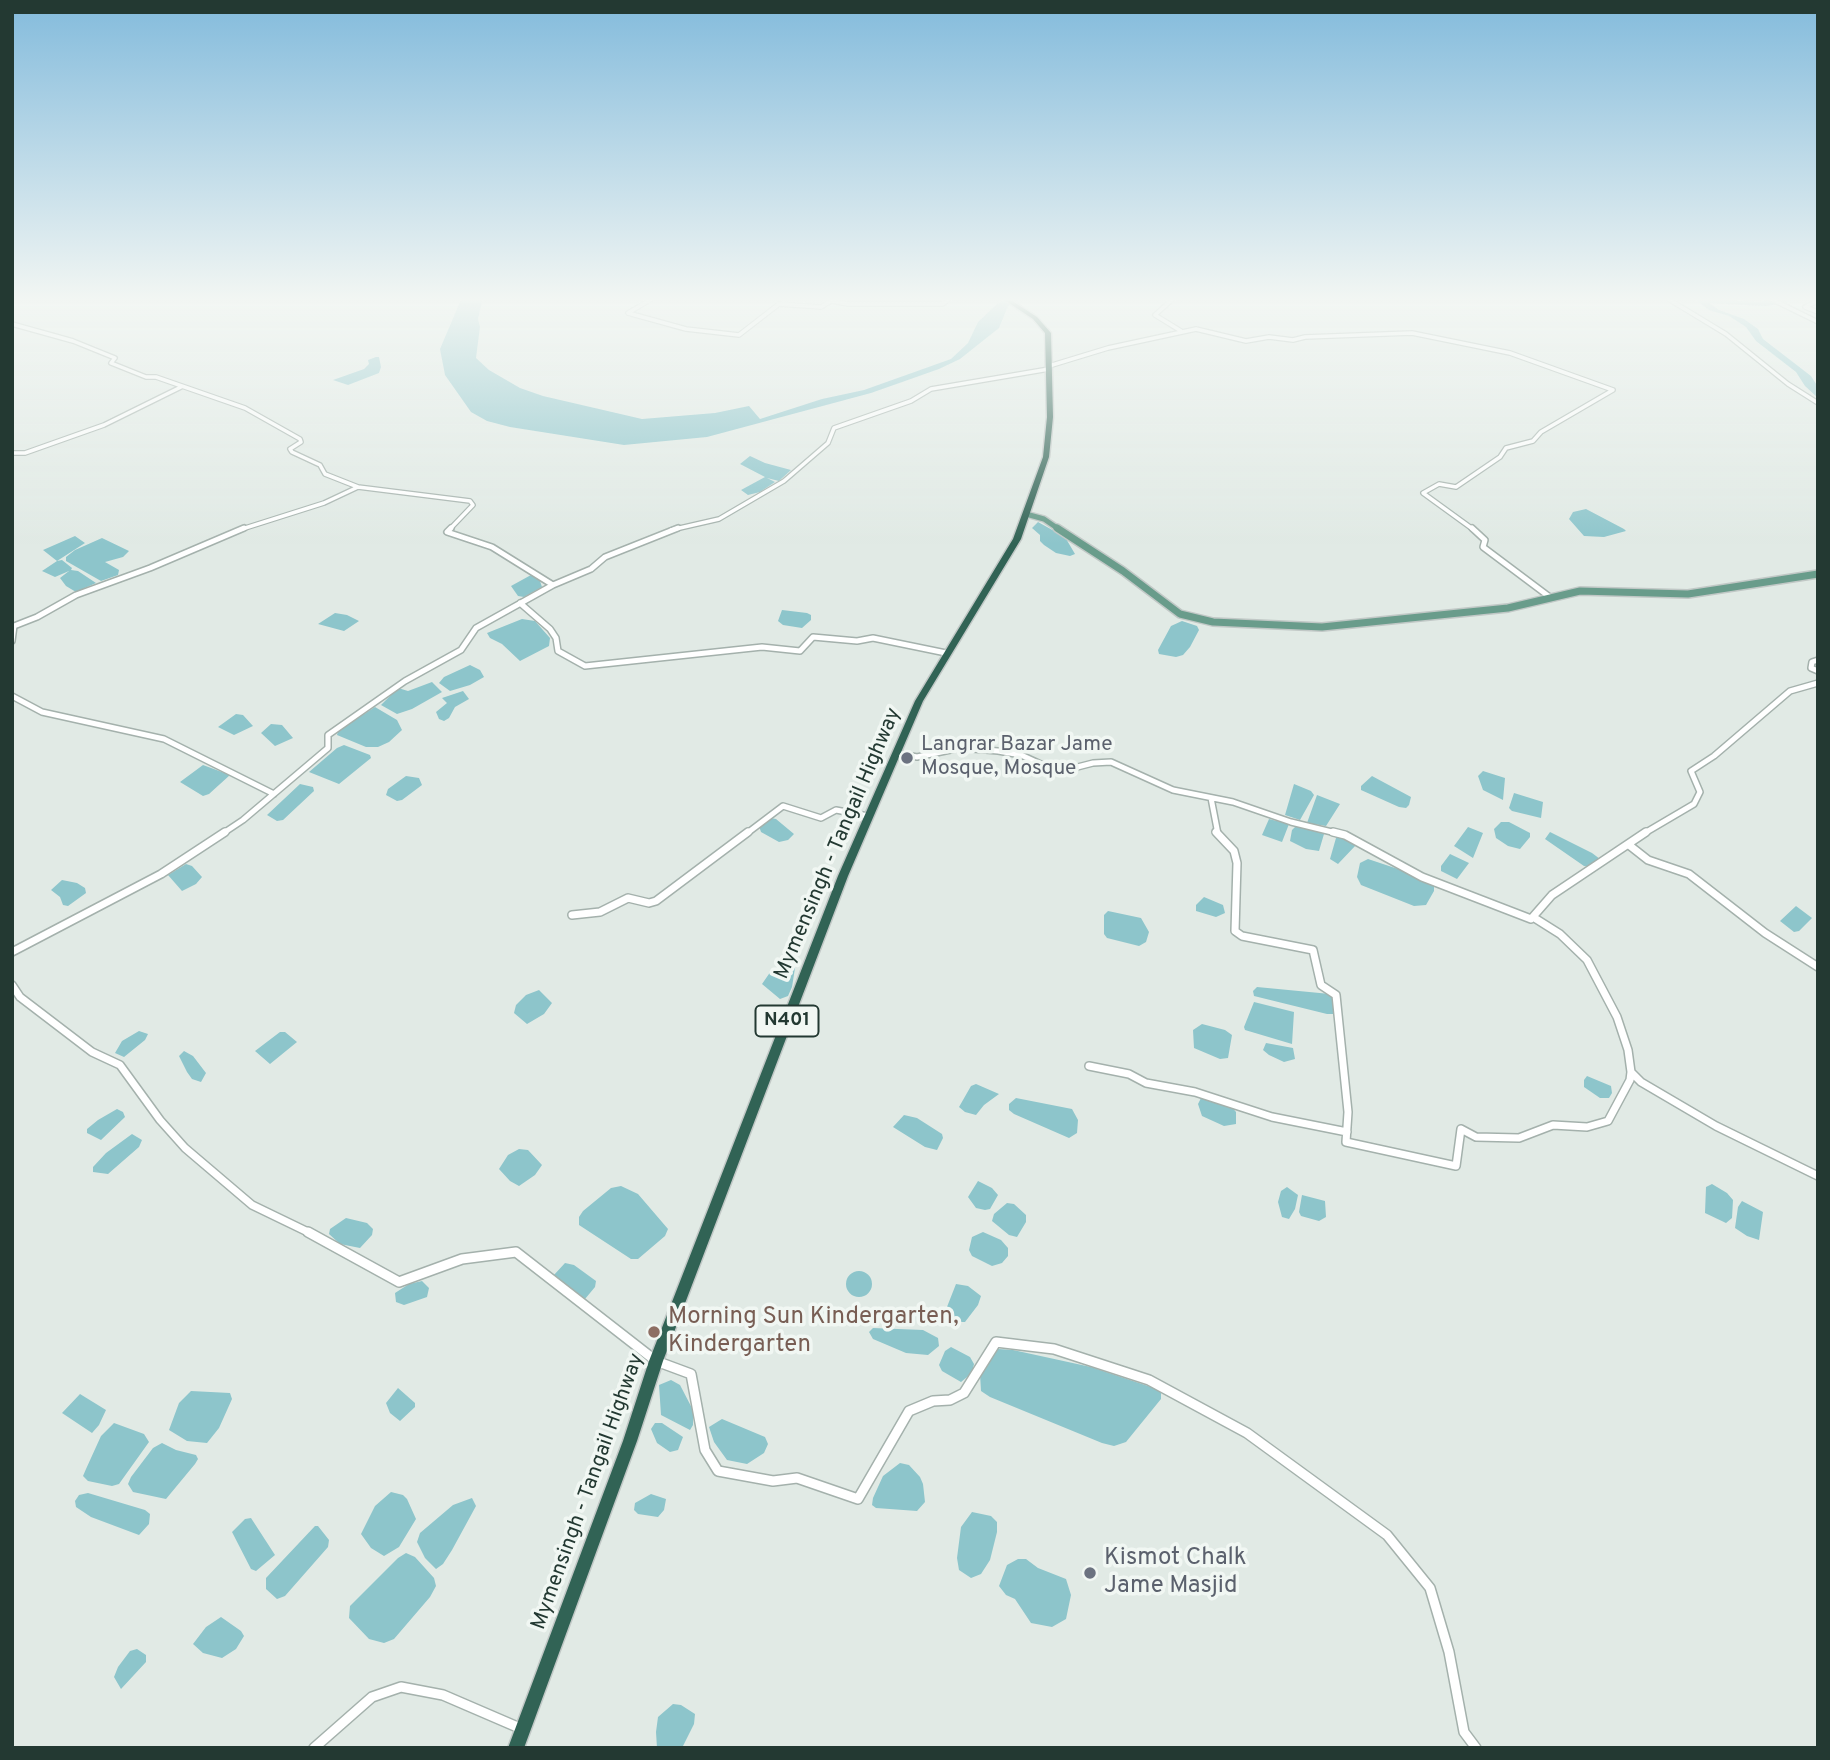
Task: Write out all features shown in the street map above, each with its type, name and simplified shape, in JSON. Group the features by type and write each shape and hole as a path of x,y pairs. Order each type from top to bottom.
{"highway":[{"name":"Mymensingh - Tangail Highway","path":"516,1748 630,1441 656,1362 867,816 919,701 1003,564 1026,514 1050,435 1049,379"}],"main road":[{"path":"1026,514 1044,519 1123,571 1180,614 1201,621 1322,627 1508,608 1580,591 1688,594 1818,574"}],"street":[{"path":"160,379 245,408 300,439 301,442 290,449 292,452 320,465 325,474 358,487 470,501 473,505 447,532 492,547 553,584"},
{"path":"12,952 162,874 243,820 328,748 328,735 405,681 461,650 475,628 553,584 591,569 605,557 662,536 672,529 719,519 784,481 828,443 834,428 911,401 930,389 986,379"},
{"path":"1551,598 1483,547 1485,540 1469,524 1423,493 1439,484 1457,487 1500,457 1506,448 1533,441 1541,432 1609,394 1613,389 1585,379"},
{"path":"1782,379 1818,403"},
{"path":"12,453 25,453 104,425 181,387"},
{"path":"12,640 14,626 37,617 76,595 150,568 257,523 324,503 358,487"},
{"path":"520,603 550,629 556,638 558,651 585,666 762,648 800,651 813,637 857,641 873,638 946,653"},
{"path":"1818,660 1812,662 1811,668 1818,671"},
{"path":"896,754 917,757 950,749 998,751 1021,755 1058,772 1094,763 1111,762 1173,790 1345,835 1422,877 1531,919 1552,895 1668,817 1695,804 1700,792 1691,771 1714,756 1790,691 1818,683"},
{"path":"12,696 42,712 164,739 274,794"},
{"path":"1211,798 1216,832 1234,851 1237,863 1235,931 1242,936 1313,950 1321,985 1336,995 1348,1112 1346,1142 1456,1166 1461,1129 1476,1137 1519,1138 1553,1125 1572,1128 1608,1121 1630,1080 1631,1072 1628,1050 1617,1017 1587,960 1560,934 1532,917"},
{"path":"572,915 600,912 628,898 649,903 656,901 783,806 821,818 836,810 867,816"},
{"path":"1629,845 1648,860 1689,874 1765,933 1818,967"},
{"path":"12,985 20,997 92,1052 120,1065 185,1148 252,1205 324,1240 399,1282 462,1259 516,1252 656,1362 691,1374 705,1450 718,1471 772,1481 797,1478 858,1499 909,1411 933,1401 950,1400 964,1393 996,1342 1054,1349 1149,1380 1247,1433 1387,1535 1430,1588 1449,1652 1464,1732 1476,1748"},
{"path":"1089,1066 1129,1074 1146,1083 1195,1092 1272,1117 1347,1132"},
{"path":"1631,1072 1641,1082 1716,1126 1818,1176"},
{"path":"314,1748 372,1697 401,1687 443,1695 523,1729"}],"water":[{"path":"335,379 363,379 348,385 333,380"},
{"path":"448,379 505,379 543,396 642,419 715,413 749,406 760,419 894,379 910,379 871,393 707,437 624,445 510,427 487,421 471,412"},
{"path":"1801,379 1813,379 1818,387 1818,398"},
{"path":"750,456 791,470 779,481 767,478 775,482 760,492 748,495 741,490 765,477 740,464"},
{"path":"1586,509 1626,531 1604,537 1584,536 1569,519 1573,512"},
{"path":"1038,522 1065,537 1075,554 1070,556 1056,553 1044,545 1040,541 1040,535 1032,528"},
{"path":"75,536 85,543 57,561 43,550"},
{"path":"102,538 129,551 123,557 105,562 119,570 118,575 101,581 66,561 66,557"},
{"path":"62,560 71,570 78,571 96,583 76,592 60,578 69,571 55,577 42,571"},
{"path":"531,575 540,581 542,587 524,597 518,596 511,586"},
{"path":"782,610 807,613 811,615 811,620 802,628 783,625 778,621"},
{"path":"335,613 359,621 344,631 318,624"},
{"path":"522,619 535,621 550,638 549,646 520,661 487,633"},
{"path":"1182,621 1197,626 1199,630 1190,647 1183,655 1176,657 1159,654 1158,650 1171,626"},
{"path":"470,665 480,670 484,677 450,691 439,683 444,677"},
{"path":"432,682 442,692 412,709 397,714 381,705 398,688 408,691"},
{"path":"463,691 469,699 455,707 449,718 444,721 439,719 436,712 447,703 442,698"},
{"path":"375,707 397,720 402,730 389,742 378,747 366,747 337,735 338,731"},
{"path":"236,714 243,715 253,726 234,735 218,727"},
{"path":"271,724 282,725 293,738 275,746 261,733"},
{"path":"344,745 370,755 371,758 339,784 309,772 337,748"},
{"path":"203,765 230,775 209,794 203,796 180,782"},
{"path":"1483,771 1505,778 1503,800 1483,790 1478,776"},
{"path":"406,776 419,778 422,785 402,800 397,801 386,795 388,789"},
{"path":"1372,776 1411,797 1409,805 1406,808 1399,807 1361,790 1361,786"},
{"path":"300,784 313,787 314,791 283,820 277,821 267,815"},
{"path":"1294,784 1314,795 1300,820 1285,815"},
{"path":"1514,793 1543,802 1541,818 1512,811 1509,808"},
{"path":"1317,795 1340,804 1326,826 1307,823"},
{"path":"771,818 794,834 788,840 779,842 761,832 759,826"},
{"path":"1269,819 1289,824 1282,842 1262,835"},
{"path":"1501,822 1509,822 1530,833 1530,837 1520,849 1508,846 1496,838 1494,829"},
{"path":"1297,825 1324,834 1319,851 1306,849 1290,841 1292,830"},
{"path":"1468,827 1483,833 1473,858 1454,846"},
{"path":"1550,832 1600,859 1590,867 1584,866 1545,839"},
{"path":"1336,838 1345,838 1356,845 1338,864 1330,859"},
{"path":"1450,854 1469,863 1457,879 1441,871 1441,866"},
{"path":"1368,859 1413,874 1434,885 1434,891 1426,905 1414,906 1361,885 1357,877 1360,863"},
{"path":"186,864 192,866 202,877 196,884 182,891 168,875"},
{"path":"62,880 77,883 85,888 86,893 68,906 63,905 60,897 51,890"},
{"path":"1204,897 1223,905 1225,913 1216,917 1196,911 1196,905"},
{"path":"1796,906 1812,918 1799,931 1794,932 1780,921"},
{"path":"1108,911 1141,918 1149,932 1146,942 1139,946 1107,938 1104,934 1104,915"},
{"path":"786,963 795,968 792,987 788,996 780,999 762,984 771,971"},
{"path":"1257,987 1330,994 1334,996 1336,1014 1254,996 1253,991"},
{"path":"539,990 552,1003 544,1014 527,1024 514,1013 516,1005 526,995"},
{"path":"1254,1002 1294,1012 1292,1044 1245,1030"},
{"path":"1202,1024 1225,1030 1232,1035 1228,1058 1220,1059 1194,1048 1193,1030"},
{"path":"139,1031 148,1034 145,1040 124,1057 115,1053 122,1041"},
{"path":"280,1032 285,1032 297,1042 270,1064 255,1051"},
{"path":"1266,1043 1293,1048 1295,1059 1284,1062 1269,1055 1263,1050"},
{"path":"184,1051 193,1056 206,1073 201,1082 192,1079 187,1072 179,1056"},
{"path":"1587,1076 1611,1086 1612,1093 1609,1098 1600,1098 1584,1087"},
{"path":"976,1084 999,1094 976,1115 959,1107 971,1086"},
{"path":"1016,1098 1072,1109 1078,1120 1077,1133 1069,1138 1014,1114 1009,1110 1009,1104"},
{"path":"1201,1098 1231,1106 1236,1112 1236,1124 1224,1126 1202,1116 1198,1104"},
{"path":"117,1109 123,1112 125,1117 101,1140 87,1133 87,1129 98,1120"},
{"path":"904,1115 917,1118 942,1134 943,1138 937,1150 925,1147 893,1127"},
{"path":"132,1134 142,1140 139,1147 108,1174 93,1172 93,1167 106,1153"},
{"path":"519,1149 528,1150 542,1165 535,1175 519,1186 499,1169 508,1155"},
{"path":"978,1181 992,1188 998,1195 990,1209 976,1208 968,1197"},
{"path":"1712,1184 1733,1200 1732,1218 1726,1223 1705,1213 1706,1187"},
{"path":"621,1186 638,1194 668,1229 665,1236 638,1259 631,1259 579,1225 579,1217 583,1211 611,1188"},
{"path":"1287,1187 1298,1195 1295,1209 1289,1219 1282,1217 1278,1202 1281,1191"},
{"path":"1302,1195 1325,1201 1326,1217 1319,1221 1301,1216 1299,1212"},
{"path":"1742,1201 1763,1212 1759,1240 1735,1228 1738,1207"},
{"path":"1007,1203 1014,1204 1026,1215 1026,1222 1017,1237 1009,1235 992,1221 994,1214"},
{"path":"346,1218 367,1223 373,1229 372,1235 360,1248 340,1244 329,1234 330,1229"},
{"path":"983,1232 1001,1240 1008,1248 1008,1256 1002,1263 992,1266 972,1256 969,1250 972,1237"},
{"path":"565,1263 574,1265 596,1281 595,1287 585,1299 553,1276"},
{"path":"859,1271 868,1275 872,1284 868,1293 859,1297 850,1293 846,1284 850,1275"},
{"path":"422,1281 429,1288 427,1297 404,1305 396,1302 395,1293 409,1284"},
{"path":"956,1284 968,1286 981,1296 978,1305 965,1322 959,1322 945,1312"},
{"path":"873,1328 923,1330 938,1338 939,1346 928,1355 906,1353 873,1339 869,1332"},
{"path":"951,1347 970,1357 974,1364 972,1373 961,1382 942,1371 939,1365 945,1351"},
{"path":"998,1349 1091,1367 1157,1389 1161,1393 1161,1399 1126,1442 1114,1446 1102,1443 981,1391 980,1374"},
{"path":"671,1380 680,1385 693,1410 693,1425 690,1430 661,1415 659,1385"},
{"path":"398,1388 415,1403 415,1407 400,1421 390,1413 386,1403"},
{"path":"191,1391 230,1393 232,1399 219,1428 207,1443 187,1441 169,1430 179,1403"},
{"path":"80,1394 106,1410 92,1433 62,1413"},
{"path":"722,1419 765,1437 768,1444 764,1453 747,1464 727,1460 714,1442 709,1427"},
{"path":"114,1423 144,1434 149,1442 119,1484 112,1486 88,1481 83,1476 86,1469 101,1436"},
{"path":"655,1423 662,1423 683,1437 678,1450 670,1452 657,1443 651,1429"},
{"path":"162,1443 196,1455 198,1459 166,1499 133,1492 128,1484 131,1477 153,1448"},
{"path":"900,1463 909,1465 920,1477 925,1502 917,1511 876,1508 872,1505 873,1498 883,1476"},
{"path":"391,1492 407,1499 416,1519 399,1547 384,1556 371,1548 361,1534 375,1506"},
{"path":"88,1493 145,1510 150,1514 149,1524 139,1535 91,1517 76,1507 75,1501 79,1495"},
{"path":"651,1494 666,1499 664,1510 658,1517 638,1514 634,1510 635,1503"},
{"path":"472,1498 476,1506 452,1550 443,1564 436,1569 425,1558 417,1542 420,1533 453,1505"},
{"path":"972,1512 991,1516 997,1522 997,1532 990,1560 981,1574 971,1578 959,1570 957,1558 961,1527"},
{"path":"251,1518 275,1555 256,1571 251,1569 232,1532 245,1519"},
{"path":"315,1526 318,1526 329,1540 328,1547 285,1596 277,1599 266,1589 266,1578"},
{"path":"406,1553 415,1557 434,1578 436,1586 430,1597 394,1639 384,1643 369,1639 349,1618 350,1606"},
{"path":"1018,1559 1026,1559 1038,1568 1066,1579 1071,1595 1066,1619 1052,1627 1031,1623 1015,1599 1006,1595 999,1586 1007,1565"},
{"path":"221,1617 244,1636 236,1649 222,1658 203,1653 193,1644 206,1627"},
{"path":"137,1649 146,1655 146,1662 121,1689 114,1677 118,1667 130,1651"},
{"path":"673,1704 681,1705 695,1714 694,1724 682,1748 657,1748 658,1717"}],"place":[{"name":"Langrar Bazar Jame Mosque, Mosque","path":"907,758"},
{"name":"Morning Sun Kindergarten, Kindergarten","path":"654,1332"},
{"name":"Kismot Chalk Jame Masjid","path":"1090,1573"}]}
